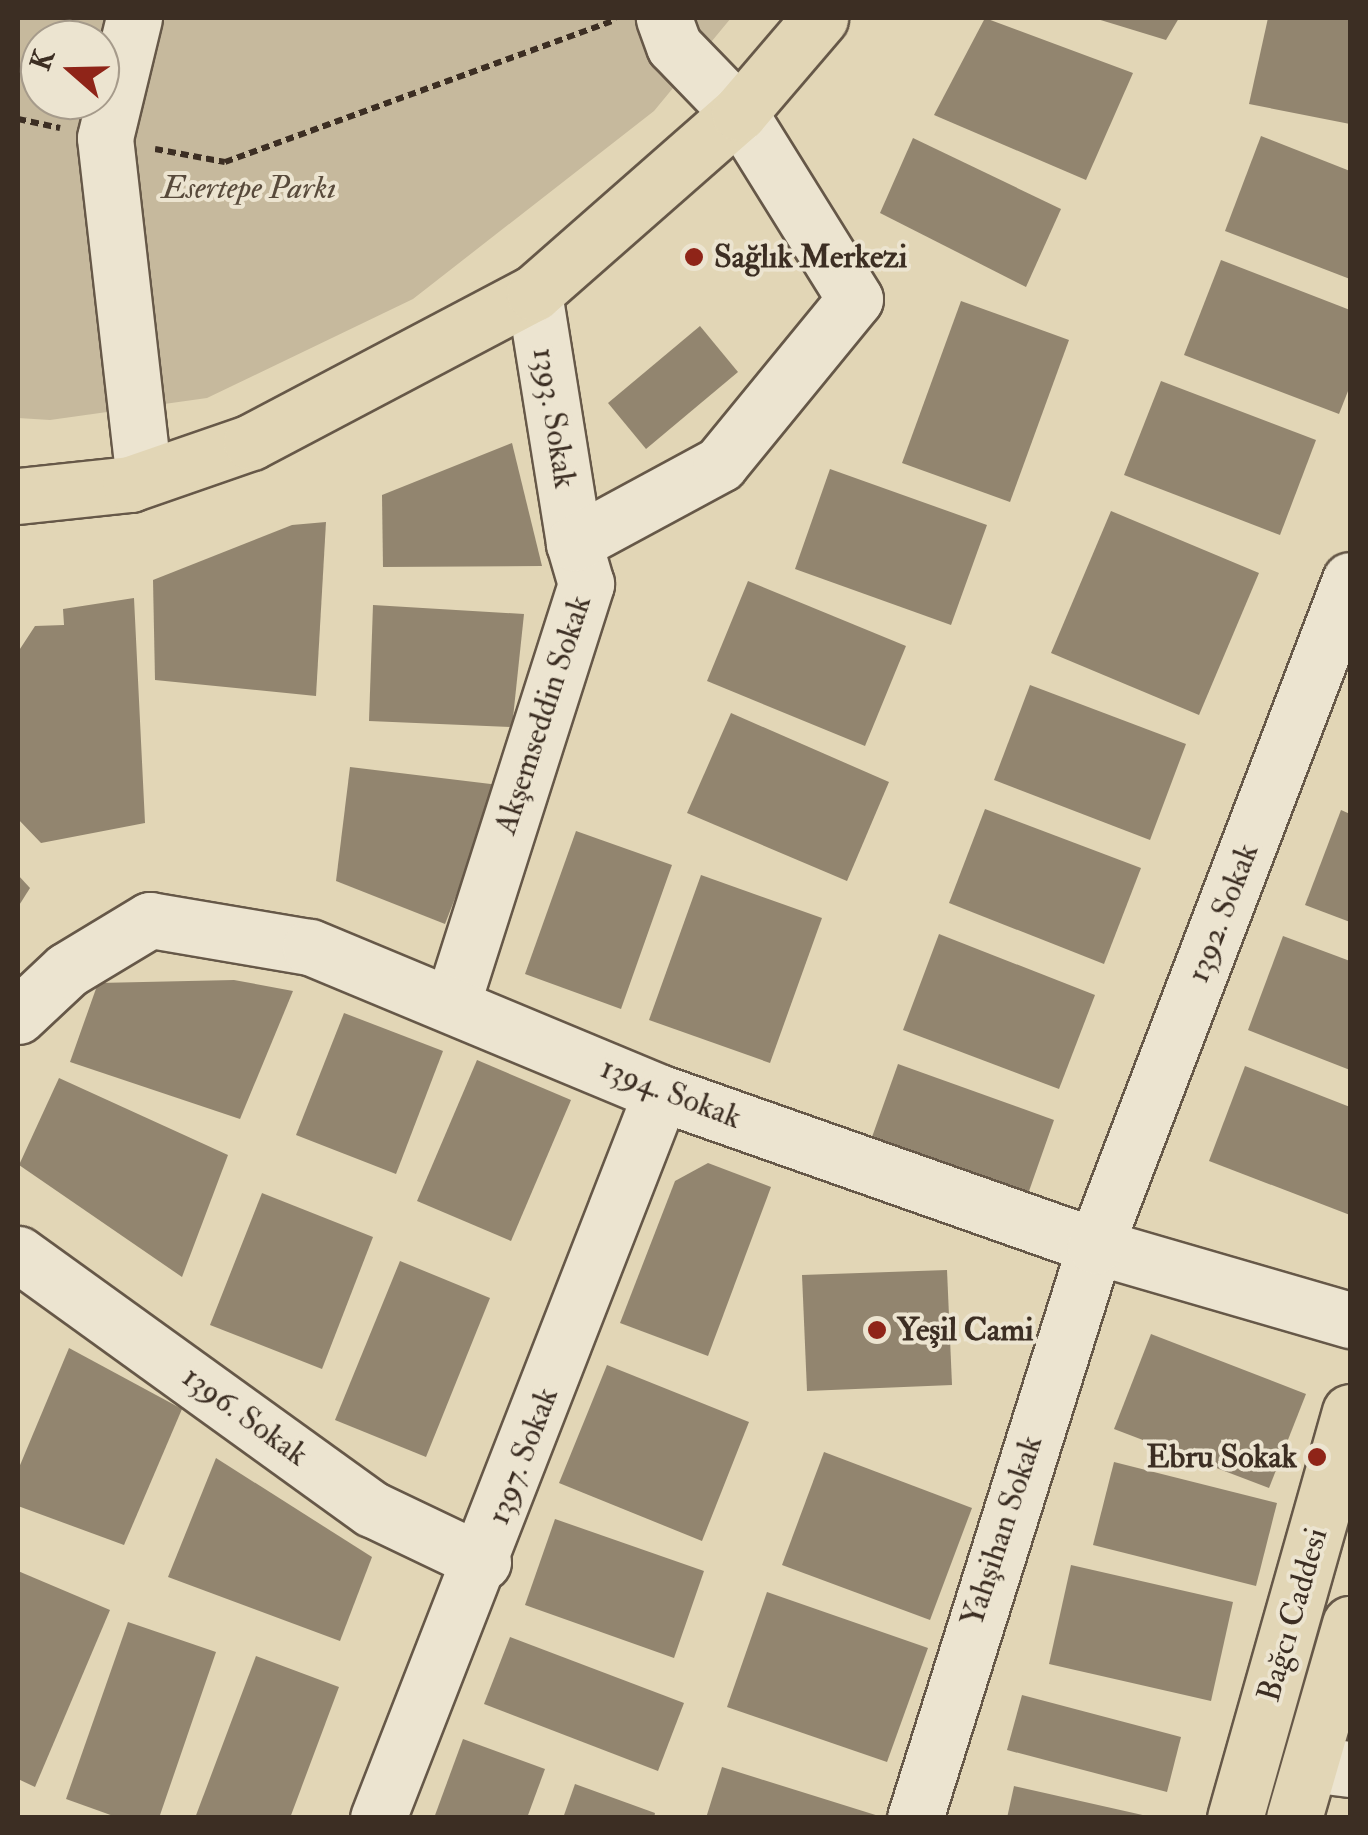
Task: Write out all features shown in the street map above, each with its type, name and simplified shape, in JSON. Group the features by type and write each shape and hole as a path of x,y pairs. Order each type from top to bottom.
{"main road":[{"path":"24,507 144,479 251,442 534,293 739,112 820,18"},
{"name":"Bağcı Caddesi","path":"1236,1818 1350,1412"},
{"name":"Bağcı Caddesi","path":"1294,1818 1330,1766 1350,1624"},
{"path":"1257,1745 1330,1766 1312,1818"}],"street":[{"path":"134,18 105,138 144,479"},
{"path":"574,543 720,464 855,299 739,112 674,46 664,18"},
{"name":"1393. Sokak","path":"534,293 574,543"},
{"name":"Akşemseddin Sokak","path":"452,1001 586,584 574,543"},
{"name":"1392. Sokak","path":"1095,1246 1350,580"},
{"name":"1394. Sokak","path":"18,1016 66,970 150,920 310,946 452,1001 661,1093 1095,1246 1350,1320"},
{"name":"1397. Sokak","path":"378,1818 483,1562 661,1093"},
{"name":"Yahşihan Sokak","path":"915,1818 1095,1246"},
{"name":"1396. Sokak","path":"18,1254 372,1508 483,1562"}],"path":[{"path":"18,119 225,162 577,28 632,18"}],"green space":[{"name":"Esertepe Parkı","path":"18,18 731,18 654,111 413,299 207,398 50,420 18,418"}],"building":[{"path":"985,18 1133,73 1086,180 934,115"},
{"path":"1094,18 1179,18 1166,40"},
{"path":"1268,18 1350,18 1350,124 1249,104"},
{"path":"1261,136 1350,171 1350,279 1225,231"},
{"path":"913,138 1061,209 1026,287 880,213"},
{"path":"1221,260 1350,310 1350,386 1339,414 1184,355"},
{"path":"961,301 1069,340 1010,502 902,463"},
{"path":"700,326 738,372 646,449 608,403"},
{"path":"1161,381 1316,440 1280,535 1124,475"},
{"path":"512,443 542,566 383,567 382,495"},
{"path":"830,469 987,525 951,625 795,569"},
{"path":"1111,511 1259,573 1199,715 1051,653"},
{"path":"326,522 316,696 155,680 153,580 292,525"},
{"path":"748,581 906,646 865,746 707,681"},
{"path":"134,598 145,823 41,843 18,819 18,652 35,626 64,625 63,609"},
{"path":"373,605 524,614 512,727 369,721"},
{"path":"1030,685 1186,744 1150,840 994,780"},
{"path":"731,713 889,782 847,881 687,813"},
{"path":"350,767 499,785 445,924 336,881"},
{"path":"985,809 1141,868 1104,964 949,903"},
{"path":"1341,810 1350,814 1350,922 1305,905"},
{"path":"576,831 672,865 621,1009 525,974"},
{"path":"18,875 30,888 18,907"},
{"path":"701,875 822,918 770,1063 649,1020"},
{"path":"939,934 1095,995 1059,1089 903,1030"},
{"path":"1283,936 1350,961 1350,1070 1248,1030"},
{"path":"234,980 293,991 240,1119 70,1062 98,983"},
{"path":"344,1013 443,1051 396,1174 296,1135"},
{"path":"477,1060 571,1100 511,1241 417,1201"},
{"path":"898,1064 1054,1120 1028,1194 872,1137"},
{"path":"1245,1066 1350,1107 1350,1215 1209,1161"},
{"path":"59,1078 228,1155 182,1277 19,1165"},
{"path":"708,1163 771,1187 708,1356 620,1323 675,1181"},
{"path":"262,1193 373,1237 322,1369 210,1325"},
{"path":"400,1261 490,1298 426,1457 335,1420"},
{"name":"Yeşil Cami","path":"947,1270 952,1385 807,1391 802,1275"},
{"path":"1151,1334 1306,1394 1269,1488 1114,1429"},
{"path":"69,1348 182,1409 124,1545 18,1506 18,1470"},
{"path":"607,1365 749,1422 702,1541 559,1483"},
{"path":"824,1452 972,1508 930,1620 782,1565"},
{"path":"216,1458 372,1557 340,1641 168,1577"},
{"path":"1114,1462 1277,1503 1256,1586 1093,1545"},
{"path":"555,1519 704,1571 674,1658 525,1605"},
{"path":"1071,1565 1233,1602 1211,1701 1049,1664"},
{"path":"18,1571 110,1610 35,1787 18,1779"},
{"path":"767,1592 928,1648 887,1762 727,1707"},
{"path":"128,1622 216,1652 159,1818 119,1818 66,1799"},
{"path":"510,1637 684,1703 658,1771 484,1704"},
{"path":"256,1656 339,1687 290,1818 195,1818"},
{"path":"1022,1695 1181,1737 1167,1792 1007,1750"},
{"path":"463,1739 545,1769 527,1818 434,1818"},
{"path":"722,1767 882,1817 882,1818 706,1818"},
{"path":"575,1784 655,1813 654,1818 563,1818"},
{"path":"1014,1786 1147,1816 1147,1818 1007,1818"}],"place":[{"name":"Sağlık Merkezi","path":"694,257"},
{"name":"Yeşil Cami","path":"877,1330"},
{"name":"Ebru Sokak","path":"1317,1457"}]}
